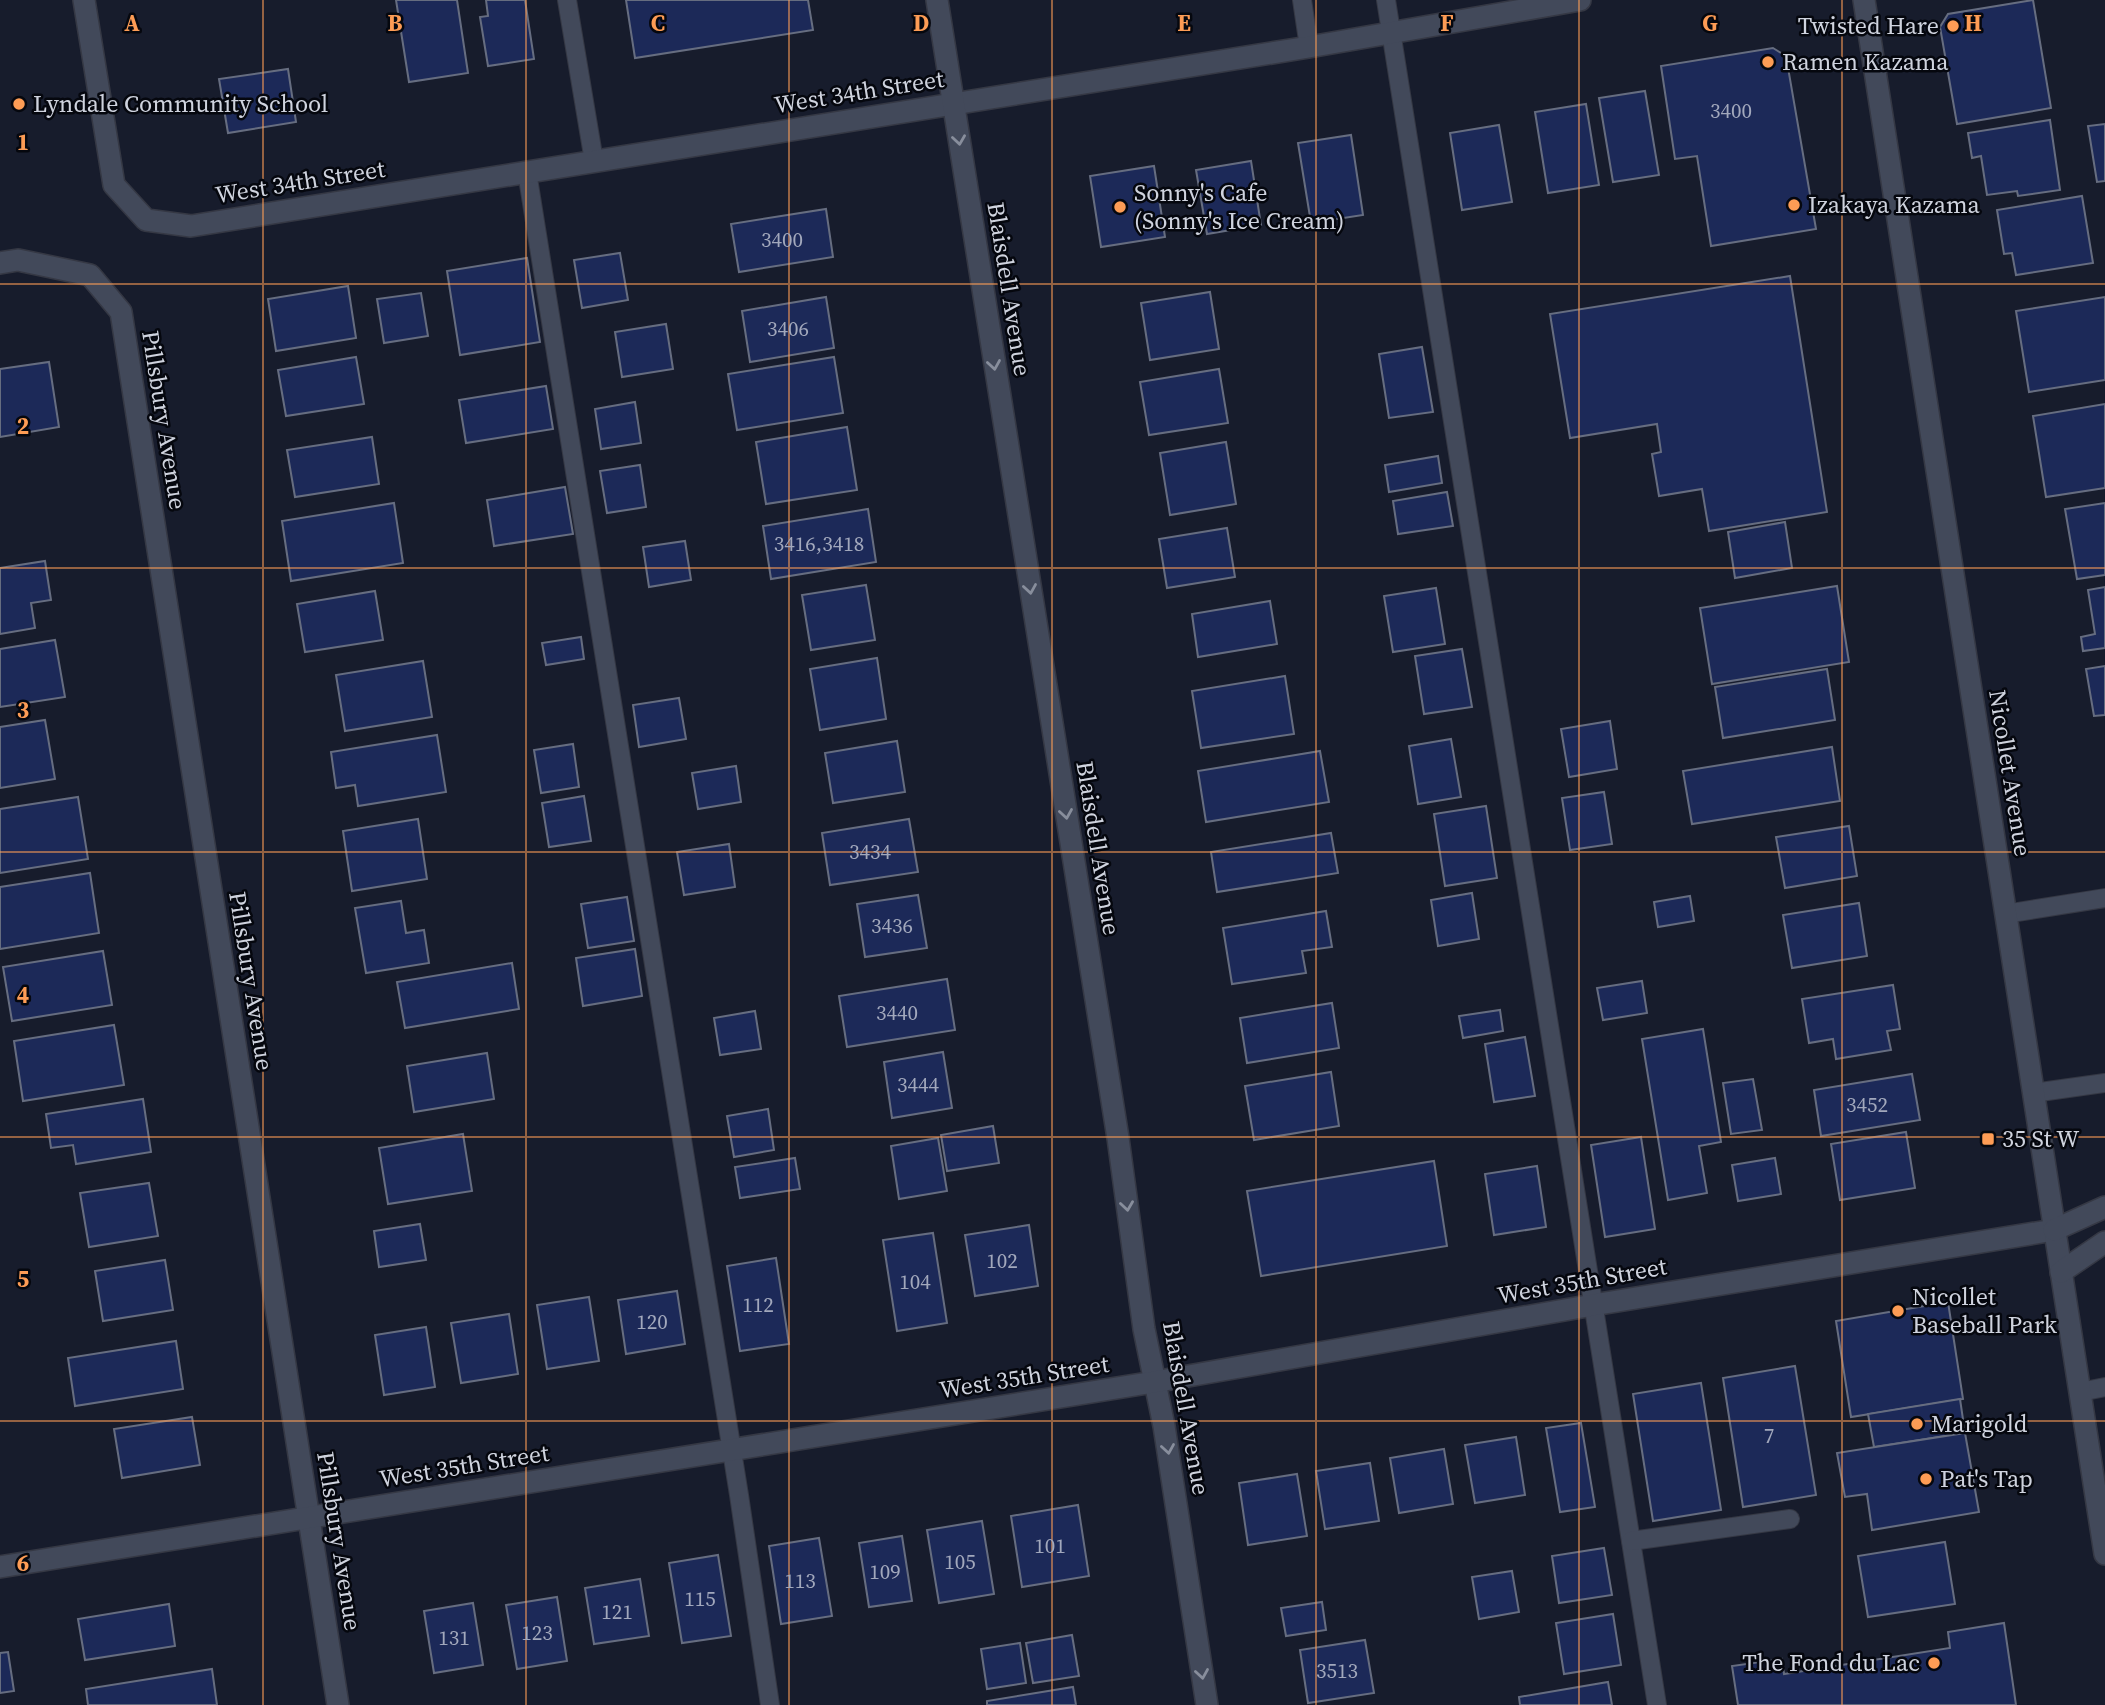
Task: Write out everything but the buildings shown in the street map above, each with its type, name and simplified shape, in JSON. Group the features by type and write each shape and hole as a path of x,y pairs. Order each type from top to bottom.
{"street":[{"name":"West 34th Street","path":"84,0 114,185 146,220 191,226 1309,47 1580,0"},
{"name":"Blaisdell Avenue","path":"937,0 1207,1705"},
{"name":"Nicollet Avenue","path":"1864,0 2105,1555"},
{"name":"Pillsbury Avenue","path":"0,263 18,260 90,275 121,312 338,1705"},
{"name":"West 35th Street","path":"0,1567 1154,1382 1593,1305 2054,1230 2105,1207"},
{"path":"2061,1272 2105,1242"}],"lane":[{"path":"567,0 594,161"},
{"path":"1302,0 1309,47"},
{"path":"1386,0 1657,1705"},
{"path":"527,172 732,1450 769,1705"},
{"path":"2006,914 2105,898"},
{"path":"2033,1093 2105,1083"},
{"path":"2080,1392 2105,1387"},
{"path":"1632,1541 1790,1520"}],"place":[{"name":"Twisted Hare","path":"1953,26"},
{"name":"Ramen Kazama","path":"1768,62"},
{"name":"Lyndale Community School","path":"19,104"},
{"name":"Izakaya Kazama","path":"1794,205"},
{"name":"Sonny's Cafe (Sonny's Ice Cream)","path":"1120,207"},
{"name":"35 St W","path":"1988,1139"},
{"name":"Nicollet Baseball Park","path":"1898,1311"},
{"name":"Marigold","path":"1917,1424"},
{"name":"Pat's Tap","path":"1926,1479"},
{"name":"The Fond du Lac","path":"1934,1663"}]}
